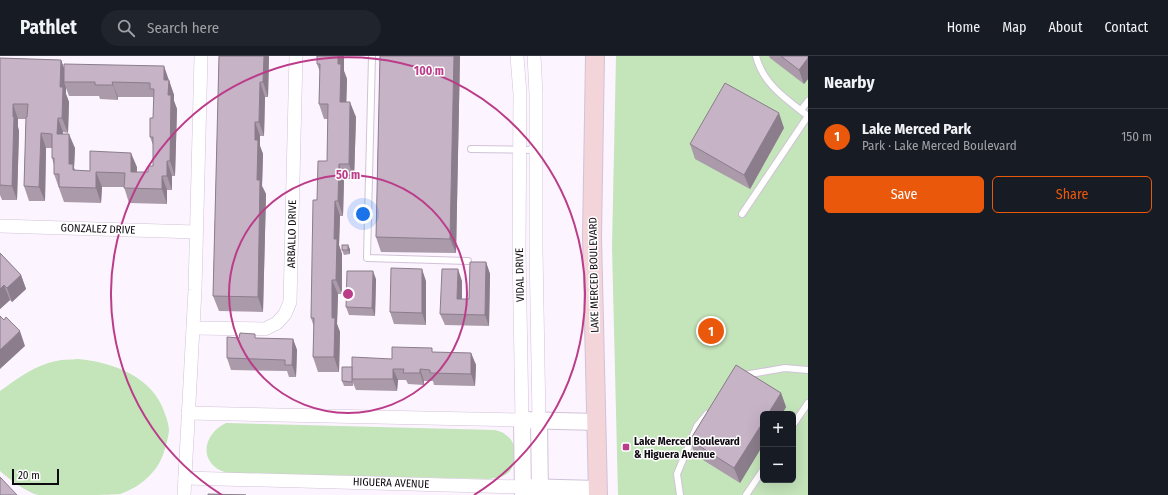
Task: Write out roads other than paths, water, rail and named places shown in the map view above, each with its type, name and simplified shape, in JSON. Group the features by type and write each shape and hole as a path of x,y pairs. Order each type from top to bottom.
{"main road":[{"name":"LAKE MERCED BOULEVARD","path":"595,56 592,230 598,492"}],"street":[{"path":"184,495 193,328 201,56"},
{"name":"ARBALLO DRIVE","path":"193,328 265,329 277,323 285,314 290,302 296,56"},
{"name":"VIDAL DRIVE","path":"517,56 520,94 519,150 523,491"},
{"name":"VIDAL DRIVE","path":"534,56 536,94 538,420 540,491"},
{"name":"GONZALEZ DRIVE","path":"0,226 196,232"},
{"path":"188,412 597,422"},
{"name":"HIGUERA AVENUE","path":"185,478 499,491 598,492"}],"lane":[{"path":"372,56 367,258 468,261"},
{"path":"742,214 808,116 766,80 756,56"},
{"path":"801,110 808,101"},
{"path":"471,149 536,150"},
{"path":"738,376 785,368 808,370"},
{"path":"796,421 808,403"},
{"path":"680,495 677,474 697,426 711,410"},
{"path":"746,495 760,474"}],"place":[{"name":"Lake Merced Park","path":"711,331"},
{"name":"Lake Merced Boulevard & Higuera Avenue","path":"626,447"}]}
